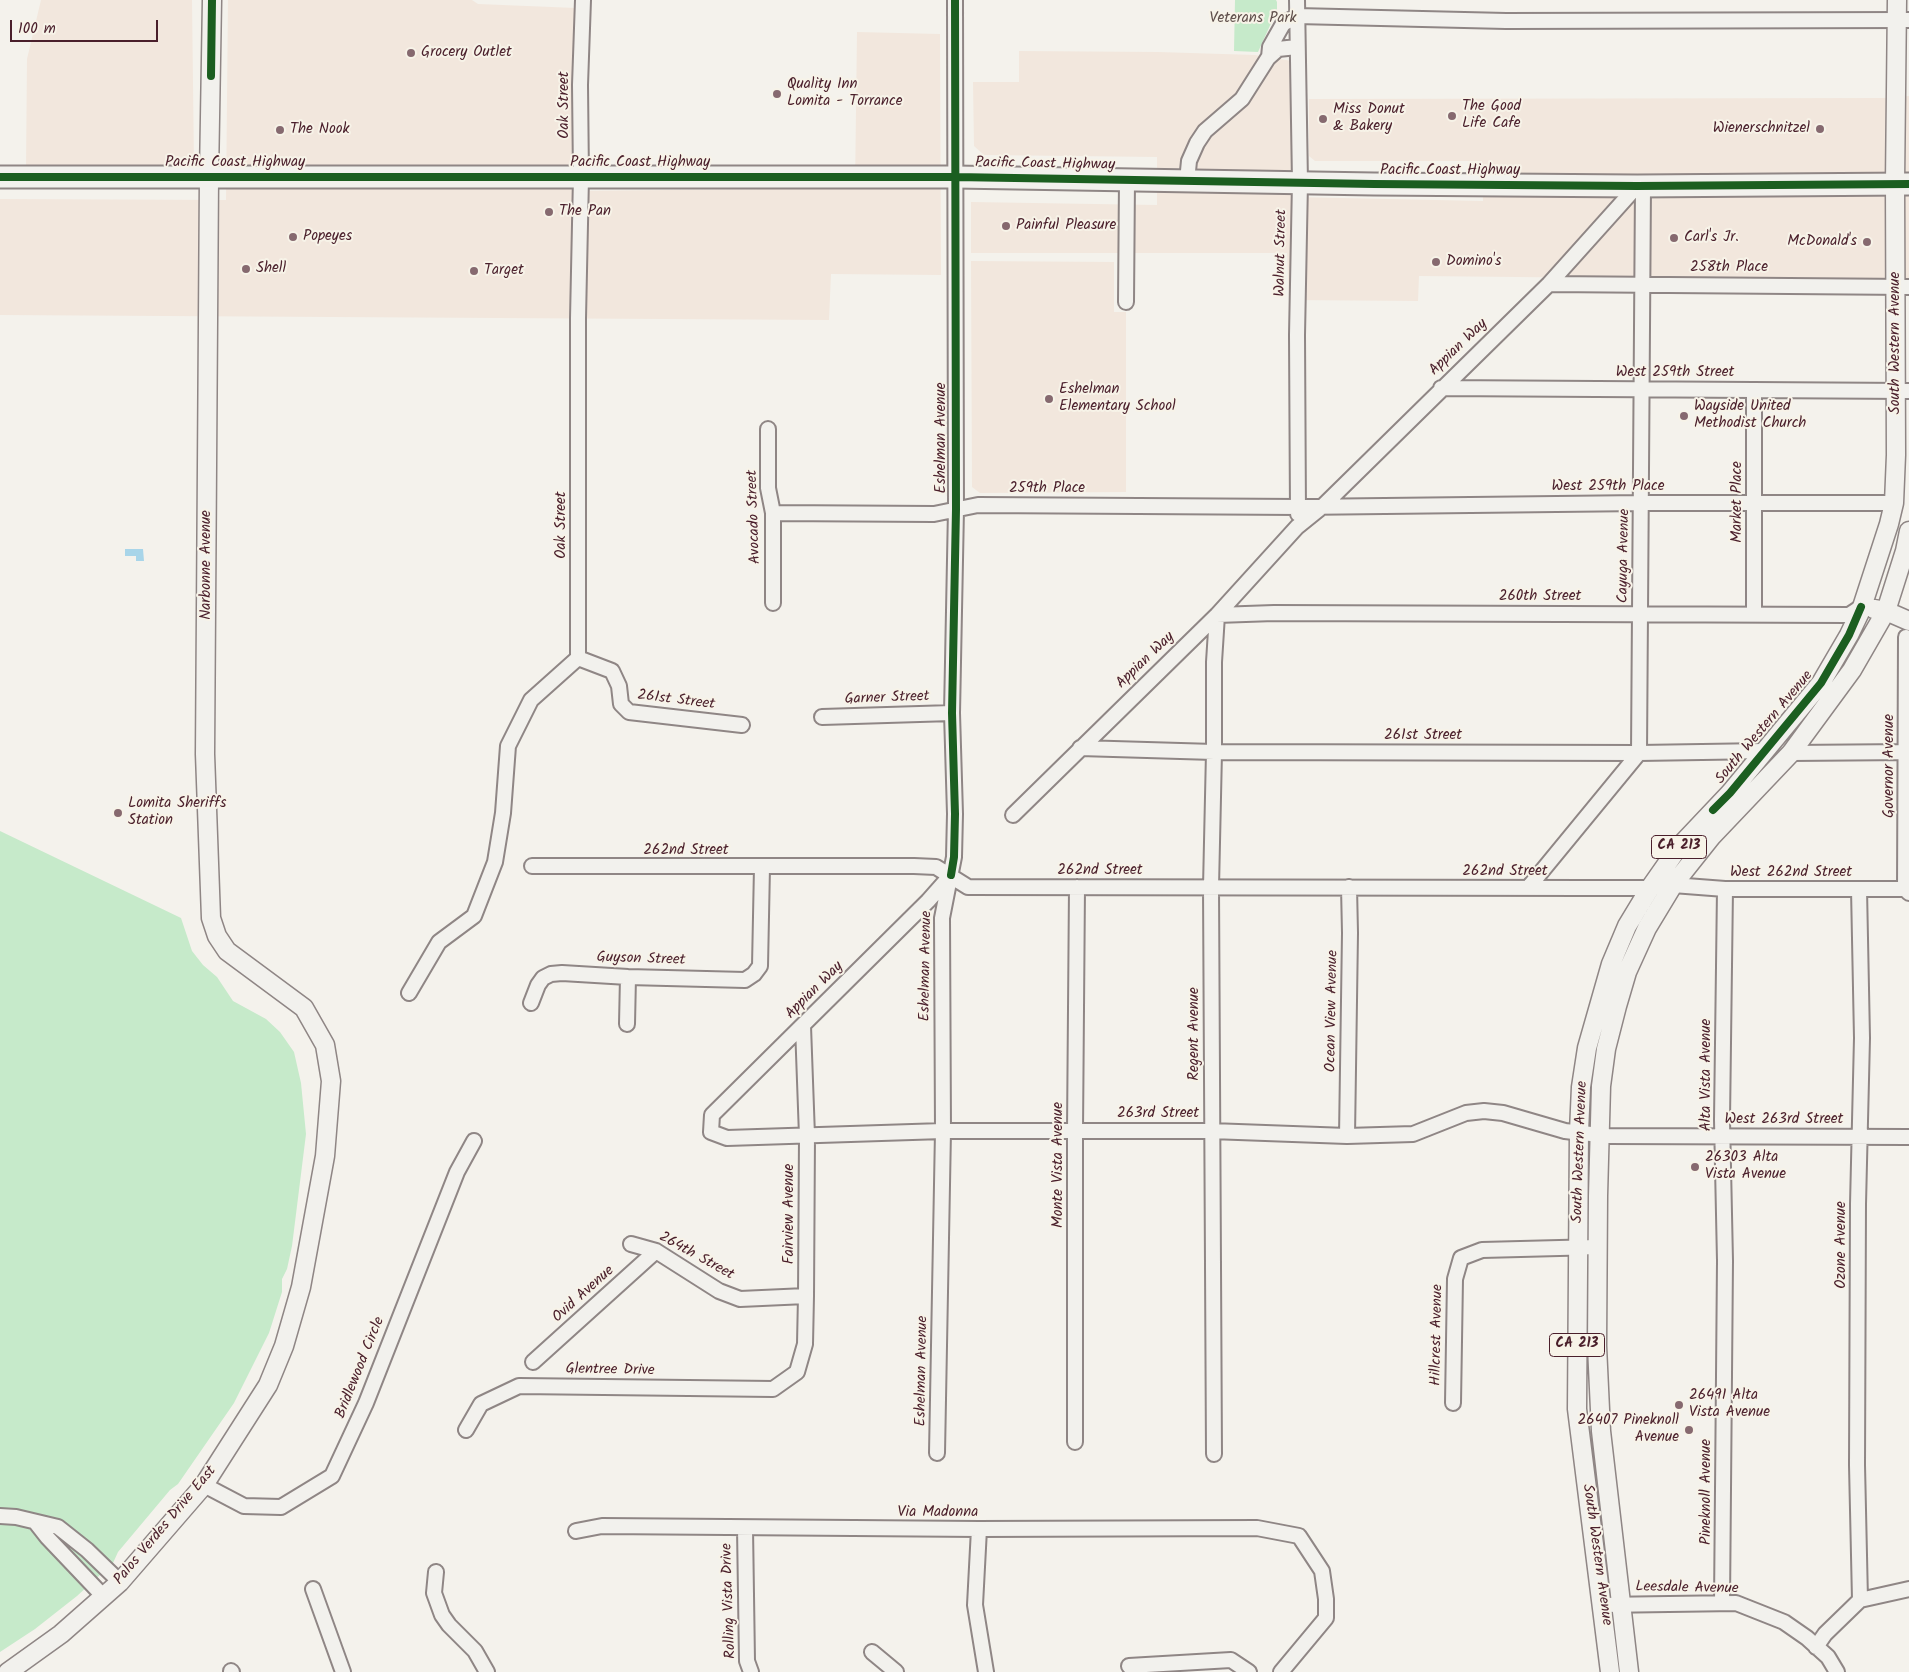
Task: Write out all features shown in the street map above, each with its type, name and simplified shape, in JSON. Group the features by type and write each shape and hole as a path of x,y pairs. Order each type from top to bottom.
{"highway":[{"name":"Pacific Coast Highway","path":"0,177 955,177 1640,186 1902,184"}],"main road":[{"name":"Narbonne Avenue","path":"212,0 205,754 211,918 216,936 227,951 304,1008 325,1045 331,1081"},
{"name":"South Western Avenue","path":"1610,1672 1577,1409 1579,1132 1581,1087 1586,1048 1611,964 1627,926 1650,888 1678,848 1730,792 1822,683 1849,635 1861,607 1889,524 1894,503 1902,391 1903,20 1897,0"},
{"name":"South Western Avenue","path":"1629,1672 1609,1509 1599,1405 1599,1134 1601,1086 1606,1049 1627,972 1647,928 1673,885 1712,836 1791,753 1852,670 1886,611 1907,560 1909,531"},
{"path":"1861,607 1886,611 1908,629"},
{"name":"Palos Verdes Drive East","path":"8,1672 61,1634 120,1582 204,1485 268,1385 284,1346 301,1287 325,1156 331,1081"}],"street":[{"name":"Oak Street","path":"578,658 578,318 581,177 580,84 583,0"},
{"name":"Eshelman Avenue","path":"938,1453 943,1130 942,918 954,857 955,814 952,713 956,509 955,0"},
{"name":"Walnut Street","path":"1297,0 1300,182 1297,335 1299,506"},
{"path":"1268,58 1270,48 1284,24 1297,16 1506,21 1903,20"},
{"path":"1187,181 1189,161 1196,143 1205,131 1242,99 1268,58 1278,49 1297,47"},
{"path":"1126,302 1127,180"},
{"name":"Appian Way","path":"1013,815 1217,615 1297,527 1323,506 1549,284 1640,186"},
{"name":"Cayuga Avenue","path":"1639,753 1643,389 1643,284 1640,186"},
{"name":"258th Place","path":"1549,284 1903,287"},
{"name":"West 259th Street","path":"1441,388 1902,391"},
{"name":"Market Place","path":"1754,390 1754,614"},
{"name":"Avocado Street","path":"768,429 768,488 773,513 773,603"},
{"name":"West 259th Place","path":"1323,506 1894,503"},
{"name":"259th Place","path":"773,513 934,514 978,505 1323,506"},
{"path":"1297,527 1299,506"},
{"name":"260th Street","path":"1217,615 1255,613 1849,615 1861,607"},
{"name":"Regent Avenue","path":"1214,1454 1211,887 1214,662 1217,615"},
{"name":"Governor Avenue","path":"1908,629 1908,890"},
{"path":"409,993 439,942 474,916 495,862 503,813 508,746 531,700 578,658"},
{"name":"261st Street","path":"578,658 612,671 619,686 621,704 629,712 742,725"},
{"name":"Garner Street","path":"822,717 952,713"},
{"name":"261st Street","path":"1080,748 1214,752 1639,753 1765,751"},
{"path":"1791,753 1908,752"},
{"path":"1528,888 1639,753"},
{"name":"262nd Street","path":"532,866 914,866 936,868 951,875 968,887 1650,888 1673,885"},
{"name":"Guyson Street","path":"531,1003 540,982 551,974 745,980 754,974 760,966 762,867"},
{"name":"Appian Way","path":"711,1132 712,1115 928,901 951,875"},
{"name":"West 262nd Street","path":"1673,885 1725,889 1908,890"},
{"name":"Monte Vista Avenue","path":"1075,1442 1077,887"},
{"name":"Ocean View Avenue","path":"1347,1136 1350,933 1348,887"},
{"name":"Alta Vista Avenue","path":"1725,889 1722,1137 1725,1261"},
{"name":"Ozone Avenue","path":"1859,889 1862,1038 1859,1136 1857,1465 1860,1600"},
{"path":"628,977 628,1024"},
{"name":"Fairview Avenue","path":"773,1389 797,1372 805,1344 807,1136 803,1026"},
{"name":"263rd Street","path":"711,1132 727,1138 943,1130 1211,1130 1347,1136 1413,1134 1466,1113 1484,1111 1503,1113 1565,1130 1599,1134"},
{"name":"West 263rd Street","path":"1599,1134 1722,1137 1909,1137"},
{"name":"Bridlewood Circle","path":"204,1485 244,1506 281,1507 332,1476 366,1403 457,1172 474,1141"},
{"name":"264th Street","path":"631,1244 656,1251 719,1291 740,1299 806,1296"},
{"name":"Hillcrest Avenue","path":"1453,1403 1455,1279 1461,1258 1482,1250 1598,1247"},
{"name":"Ovid Avenue","path":"533,1362 656,1251"},
{"name":"Pineknoll Avenue","path":"1722,1603 1725,1261"},
{"name":"Glentree Drive","path":"466,1430 481,1404 519,1386 773,1389"},
{"path":"0,1516 16,1516 36,1523 58,1527 87,1550 120,1582"},
{"path":"36,1523 104,1597"},
{"name":"Via Madonna","path":"576,1531 602,1526 979,1530 1257,1528 1299,1536 1322,1571 1326,1599 1326,1618 1281,1672"},
{"name":"Rolling Vista Drive","path":"744,1528 747,1660 751,1672"},
{"path":"979,1530 975,1605 986,1672"},
{"path":"436,1572 434,1593 442,1615 449,1625 476,1650 487,1672"},
{"path":"313,1589 343,1672"},
{"path":"1816,1647 1826,1634 1860,1600 1909,1589"},
{"name":"Leesdale Avenue","path":"1602,1605 1736,1603 1784,1622 1807,1638 1828,1657 1837,1672"},
{"path":"872,1652 896,1672"},
{"path":"1129,1666 1231,1660 1249,1672"}],"shaded area":[{"path":"41,0 192,0 194,167 26,169 27,59"},
{"path":"228,0 472,0 478,4 576,8 573,191 855,188 857,32 940,34 941,275 831,274 829,320 0,315 0,199 226,200"},
{"path":"1019,51 1255,55 1292,61 1293,197 1483,201 1482,161 1315,161 1309,156 1309,99 1882,98 1909,96 1909,281 1419,276 1418,301 1289,300 1287,253 971,253 971,202 1157,205 1157,157 984,155 974,146 973,82 1019,82"},
{"name":"Eshelman Elementary School","path":"971,261 1114,262 1114,312 1126,312 1126,492 980,493 972,487"}],"green space":[{"name":"Veterans Park","path":"1235,0 1276,0 1277,2 1277,10 1258,52 1234,51"},
{"path":"0,831 181,918 192,951 203,965 217,977 233,1001 266,1019 280,1032 294,1052 301,1083 306,1134 292,1246 287,1269 282,1279 282,1292 269,1333 234,1403 178,1484 170,1490 118,1552 113,1563 77,1596 35,1629 0,1652"}],"water":[{"path":"125,549 143,549 144,561 136,561 136,556 125,556"}],"cycle path":[{"path":"211,76 212,0"},
{"path":"951,875 954,857 955,814 952,713 956,509 955,0"},
{"path":"0,177 955,177 1637,186 1909,184"},
{"path":"1713,810 1730,793 1821,683 1849,635 1861,607"}],"place":[{"name":"Grocery Outlet","path":"411,53"},
{"name":"Quality Inn Lomita - Torrance","path":"777,94"},
{"name":"The Good Life Cafe","path":"1452,116"},
{"name":"Miss Donut & Bakery","path":"1323,119"},
{"name":"Wienerschnitzel","path":"1820,129"},
{"name":"The Nook","path":"280,130"},
{"name":"The Pan","path":"549,212"},
{"name":"Painful Pleasure","path":"1006,226"},
{"name":"Popeyes","path":"293,237"},
{"name":"Carl's Jr.","path":"1674,238"},
{"name":"McDonald's","path":"1867,242"},
{"name":"Domino's","path":"1436,262"},
{"name":"Shell","path":"246,269"},
{"name":"Target","path":"474,271"},
{"name":"Eshelman Elementary School","path":"1049,399"},
{"name":"Wayside United Methodist Church","path":"1684,416"},
{"name":"Lomita Sheriffs Station","path":"118,813"},
{"name":"26303 Alta Vista Avenue","path":"1695,1167"},
{"name":"26491 Alta Vista Avenue","path":"1679,1405"},
{"name":"26407 Pineknoll Avenue","path":"1689,1430"}]}
